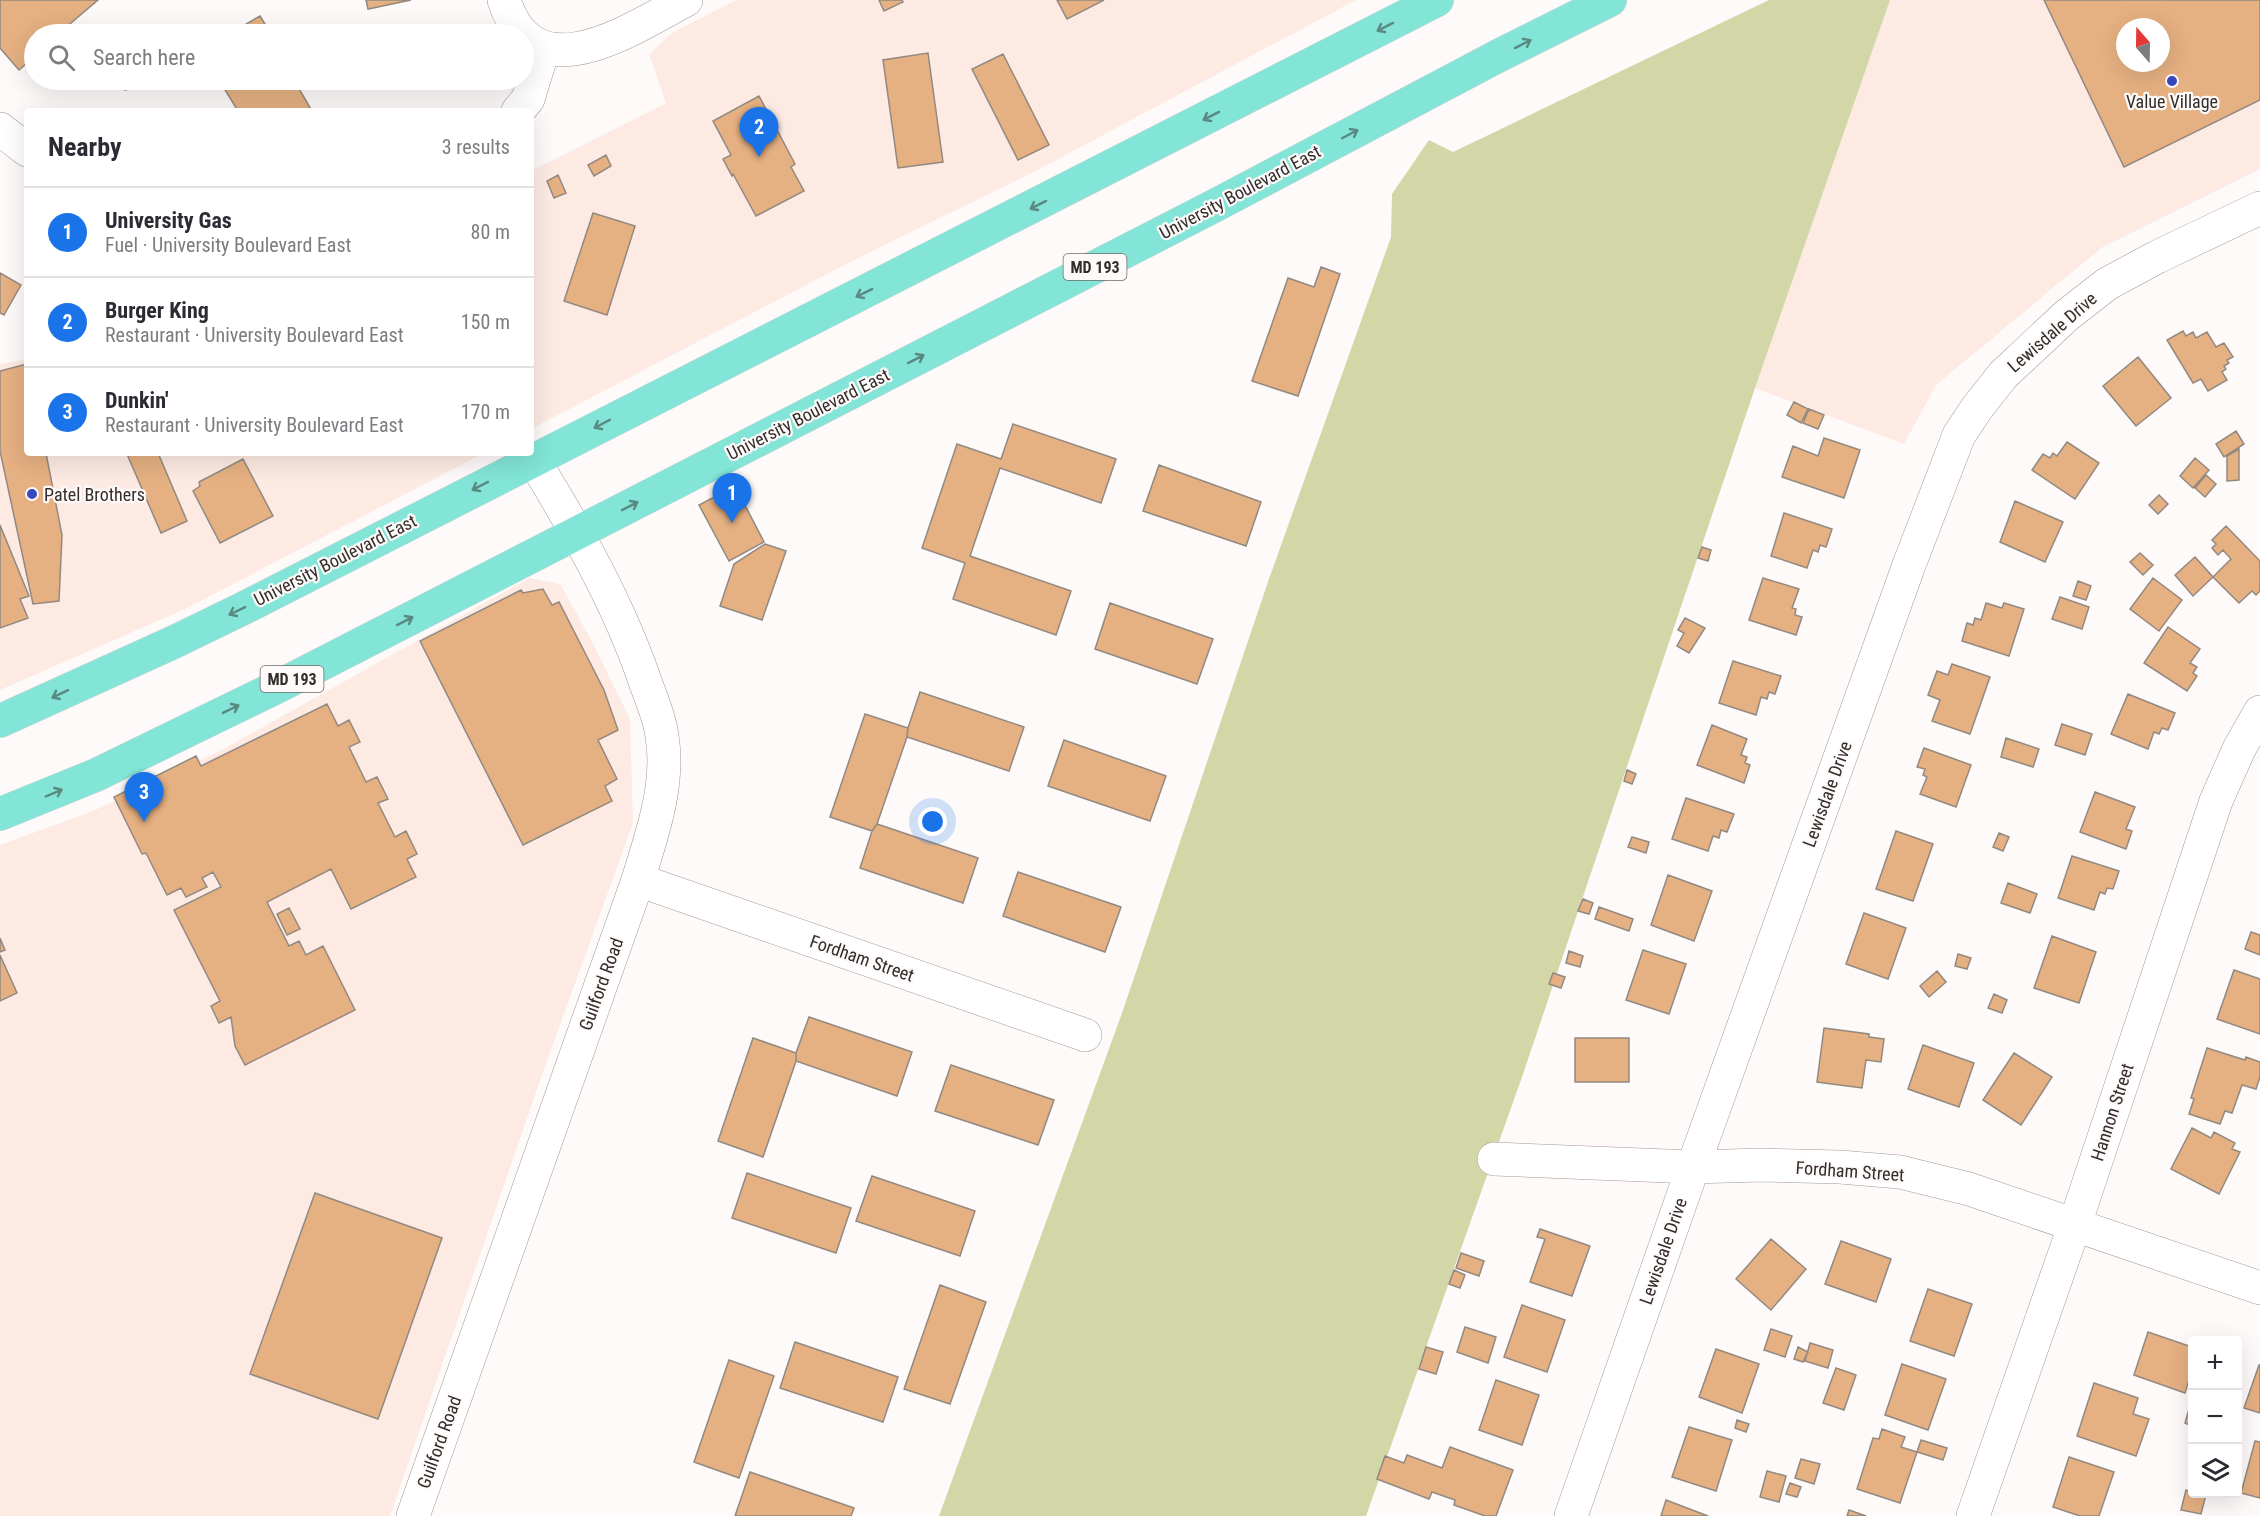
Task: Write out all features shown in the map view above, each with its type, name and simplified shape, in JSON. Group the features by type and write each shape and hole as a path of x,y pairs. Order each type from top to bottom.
{"main road":[{"name":"University Boulevard East","path":"0,721 234,613 532,459 977,236 1436,0"},
{"name":"University Boulevard East","path":"0,814 96,775 286,682 1610,0"}],"street":[{"path":"504,0 515,24"},
{"path":"534,41 544,47 567,51 592,47 686,0"},
{"path":"534,80 544,47"},
{"path":"520,108 528,99 531,90"},
{"path":"0,129 24,148"},
{"name":"Lewisdale Drive","path":"1571,1516 1693,1167 1909,565 1959,435 2003,375 2074,309 2107,285 2157,257 2260,208"},
{"name":"Guilford Road","path":"413,1516 638,880 656,821 663,770 662,736 638,659 578,533 532,459"},
{"name":"Hannon Street","path":"1973,1516 2075,1224 2216,801 2239,749 2260,712"},
{"name":"Fordham Street","path":"638,880 1085,1035"},
{"name":"Fordham Street","path":"1494,1159 1693,1167 1761,1165 1840,1167 1900,1172 1969,1189 2260,1288"}],"shaded area":[{"path":"736,0 1356,0 1030,174 854,260 534,427 534,169 666,103 649,54 672,33"},
{"path":"1890,0 2260,0 2260,169 2101,248 1936,385 1904,444 1755,388"},
{"path":"24,360 24,456 478,456 187,608 0,690 0,364"},
{"path":"529,578 560,584 589,636 630,719 633,823 544,1069 390,1516 0,1516 0,845 93,811 220,751"}],"green space":[{"path":"1769,0 1890,0 1755,388 1522,1077 1366,1516 939,1516 1122,1013 1269,579 1391,237 1392,194 1429,140 1453,152"}],"building":[{"path":"0,0 98,0 70,24 24,24 24,66 19,70 0,48"},
{"path":"366,0 411,0 368,9"},
{"path":"879,0 902,0 903,2 884,11"},
{"path":"1057,0 1104,0 1067,19"},
{"name":"Value Village","path":"2044,0 2260,0 2260,100 2124,167"},
{"path":"260,16 265,24 246,24"},
{"path":"928,53 943,162 898,168 883,60"},
{"path":"1003,54 1049,145 1018,160 972,69"},
{"path":"225,90 300,90 310,108 236,108"},
{"path":"759,96 795,164 791,167 804,191 756,216 723,159 731,155 713,121"},
{"path":"606,155 611,166 594,176 588,165"},
{"path":"558,175 566,193 554,198 547,181"},
{"path":"593,213 635,226 607,315 564,301"},
{"path":"1321,267 1340,274 1298,396 1252,381 1288,278 1314,287"},
{"path":"0,273 21,285 4,315 0,313"},
{"path":"2183,331 2186,336 2193,332 2196,338 2207,332 2216,347 2224,343 2233,357 2227,360 2229,363 2224,366 2226,369 2222,372 2227,380 2208,391 2201,379 2193,383 2167,340"},
{"path":"2138,357 2171,398 2136,426 2103,386"},
{"name":"Patel Brothers","path":"24,365 24,456 47,456 62,535 59,601 33,604 0,451 0,371"},
{"path":"1794,402 1808,409 1801,423 1787,415"},
{"path":"1809,409 1824,415 1818,429 1803,423"},
{"path":"1013,424 1116,459 1101,503 1000,468 970,556 1071,591 1056,635 953,599 965,563 922,548 957,444 1001,459"},
{"path":"2236,431 2244,444 2224,457 2216,444"},
{"path":"1824,438 1860,450 1844,498 1782,477 1793,446 1818,456"},
{"path":"2067,442 2099,463 2075,499 2032,470 2043,454 2050,458 2053,453 2057,456"},
{"path":"2239,449 2239,480 2227,481 2227,456"},
{"path":"128,456 159,456 187,521 161,533"},
{"path":"2195,458 2209,470 2193,488 2180,476"},
{"path":"243,459 273,516 220,543 193,491 200,486 199,482"},
{"path":"1159,465 1261,502 1246,546 1143,511"},
{"path":"2206,475 2216,484 2205,497 2195,488"},
{"path":"735,486 764,542 729,561 699,505"},
{"path":"2159,495 2168,504 2158,514 2149,505"},
{"path":"2015,501 2063,522 2045,562 2000,542"},
{"path":"1784,513 1832,529 1826,547 1820,545 1818,552 1813,550 1807,568 1771,556"},
{"path":"0,525 29,596 20,599 28,618 0,628"},
{"path":"2226,526 2260,561 2260,591 2256,595 2252,591 2239,603 2213,577 2231,559 2223,550 2218,555 2212,548 2216,544 2212,540"},
{"path":"765,544 786,551 762,620 720,606 734,564"},
{"path":"1702,547 1711,550 1708,561 1698,558"},
{"path":"2140,553 2153,565 2143,575 2130,562"},
{"path":"2195,557 2213,577 2193,596 2175,575"},
{"path":"1763,578 1799,589 1792,608 1796,609 1795,615 1802,617 1796,635 1749,620"},
{"path":"2153,578 2182,600 2159,631 2130,609"},
{"path":"2078,581 2091,586 2086,600 2073,596"},
{"path":"543,589 552,605 559,602 604,690 618,730 598,740 617,779 605,786 612,801 523,845 420,641 521,590 523,593"},
{"path":"2060,597 2089,607 2082,629 2052,619"},
{"path":"1110,603 1213,639 1197,684 1095,649"},
{"path":"1986,603 2002,608 2004,603 2024,609 2009,656 1962,641 1967,623 1973,625 1975,618 1981,620"},
{"path":"1685,618 1705,628 1689,653 1677,646 1684,633 1678,630"},
{"path":"2168,627 2200,649 2190,663 2197,667 2193,673 2197,676 2187,691 2144,663"},
{"path":"1733,661 1781,676 1775,694 1769,692 1767,699 1761,697 1756,715 1719,703"},
{"path":"1952,664 1990,677 1970,734 1932,721 1940,700 1928,695 1937,671 1948,675"},
{"path":"920,692 1024,727 1009,771 907,737"},
{"path":"2128,694 2175,713 2168,730 2162,728 2159,734 2154,732 2148,749 2111,734"},
{"path":"327,704 338,726 349,720 360,742 349,747 366,782 377,777 388,799 378,803 395,837 406,831 417,854 407,859 416,877 351,909 331,869 267,902 289,946 299,941 306,955 323,946 355,1010 245,1065 235,1046 231,1017 219,1023 211,1006 220,1001 174,910 221,887 213,872 202,878 207,887 186,897 181,888 167,895 146,853 142,854 114,797 196,756 201,766"},
{"path":"865,714 908,728 907,737 877,824 872,831 830,817"},
{"path":"2062,724 2092,734 2085,755 2055,745"},
{"path":"1712,725 1747,739 1741,755 1747,757 1745,763 1750,765 1744,783 1697,765"},
{"path":"2006,738 2039,749 2033,767 2001,757"},
{"path":"1064,740 1166,776 1150,821 1048,786"},
{"path":"1924,748 1971,765 1956,807 1920,794 1927,777 1923,775 1925,769 1917,767"},
{"path":"1627,770 1636,774 1632,784 1624,781"},
{"path":"2095,792 2135,807 2126,829 2132,831 2126,849 2080,832"},
{"path":"1686,798 1734,814 1727,832 1721,830 1719,838 1713,836 1708,851 1672,839"},
{"path":"877,824 978,858 963,903 860,868 872,831"},
{"path":"1896,831 1933,844 1913,901 1876,889"},
{"path":"1999,833 2009,837 2003,851 1993,847"},
{"path":"1632,837 1649,842 1646,853 1628,847"},
{"path":"2072,856 2119,871 2113,889 2107,888 2105,894 2100,892 2094,910 2058,898"},
{"path":"1018,872 1121,907 1105,952 1003,916"},
{"path":"1668,875 1712,891 1694,941 1651,925"},
{"path":"2008,883 2037,894 2030,913 2001,903"},
{"path":"1583,899 1593,903 1589,914 1578,911"},
{"path":"1599,907 1633,919 1629,931 1595,919"},
{"path":"289,908 300,929 287,935 277,914"},
{"path":"1864,913 1906,928 1888,979 1846,964"},
{"path":"2251,932 2260,935 2260,955 2245,949"},
{"path":"2052,936 2096,952 2079,1003 2034,988"},
{"path":"0,938 5,950 0,952"},
{"path":"1643,950 1686,964 1669,1014 1626,1000"},
{"path":"1569,951 1583,956 1580,967 1566,963"},
{"path":"1958,954 1971,958 1967,969 1955,966"},
{"path":"0,955 17,993 0,1001"},
{"path":"2234,970 2260,979 2260,1034 2217,1019"},
{"path":"1937,971 1946,982 1929,997 1920,986"},
{"path":"1553,973 1565,977 1561,988 1549,984"},
{"path":"1994,994 2007,1000 2002,1013 1988,1008"},
{"path":"809,1017 912,1052 897,1096 796,1061 796,1053"},
{"path":"1824,1028 1869,1034 1869,1037 1884,1039 1881,1062 1866,1060 1862,1088 1817,1082"},
{"path":"753,1038 796,1053 796,1061 763,1157 718,1141"},
{"path":"1575,1038 1629,1038 1629,1082 1575,1082"},
{"path":"1923,1045 1974,1063 1959,1107 1908,1089"},
{"path":"2207,1048 2245,1060 2246,1057 2260,1062 2260,1077 2256,1089 2242,1085 2232,1113 2225,1111 2220,1124 2189,1114 2194,1099 2191,1098"},
{"path":"2014,1053 2052,1077 2021,1125 1983,1100"},
{"path":"951,1065 1054,1100 1038,1145 935,1111"},
{"path":"2192,1128 2211,1138 2214,1132 2235,1143 2232,1149 2240,1152 2219,1194 2171,1169"},
{"path":"747,1173 851,1208 836,1253 732,1218"},
{"path":"872,1176 975,1211 960,1256 856,1221"},
{"path":"315,1193 442,1238 378,1419 250,1374"},
{"path":"1540,1229 1590,1246 1572,1296 1530,1282 1545,1239 1537,1237"},
{"path":"1771,1239 1806,1269 1771,1310 1736,1279"},
{"path":"1841,1241 1891,1259 1876,1302 1825,1284"},
{"path":"1461,1253 1484,1261 1479,1276 1456,1268"},
{"path":"1454,1270 1465,1275 1460,1288 1449,1284"},
{"path":"940,1285 986,1302 950,1404 904,1389"},
{"path":"1928,1289 1972,1304 1954,1356 1910,1341"},
{"path":"1522,1305 1565,1320 1547,1372 1504,1357"},
{"path":"1465,1327 1496,1337 1488,1363 1457,1352"},
{"path":"1771,1329 1792,1336 1785,1357 1764,1350"},
{"path":"2148,1332 2188,1346 2188,1383 2185,1393 2134,1375"},
{"path":"795,1342 898,1377 883,1422 780,1388"},
{"path":"1810,1343 1833,1350 1828,1368 1805,1361"},
{"path":"1426,1347 1443,1352 1436,1374 1419,1369"},
{"path":"1798,1347 1808,1352 1803,1362 1794,1359"},
{"path":"1716,1349 1759,1364 1742,1413 1699,1397"},
{"path":"729,1360 774,1376 739,1478 694,1462"},
{"path":"1902,1364 1946,1379 1928,1430 1885,1415"},
{"path":"2260,1365 2260,1413 2244,1408"},
{"path":"1836,1368 1856,1375 1844,1410 1823,1403"},
{"path":"1496,1380 1539,1395 1522,1445 1479,1430"},
{"path":"2094,1383 2138,1398 2133,1414 2149,1419 2136,1456 2077,1436"},
{"path":"1737,1420 1749,1424 1746,1432 1735,1428"},
{"path":"1689,1427 1732,1440 1716,1491 1672,1477"},
{"path":"1882,1429 1905,1437 1901,1447 1917,1452 1900,1503 1857,1489 1873,1438 1879,1439"},
{"path":"1921,1440 1947,1448 1943,1460 1917,1452"},
{"path":"2255,1441 2260,1442 2260,1498 2242,1493"},
{"path":"1450,1447 1513,1470 1496,1516 1485,1516 1454,1505 1455,1500 1432,1492 1429,1499 1377,1479 1385,1456 1404,1463 1407,1455 1442,1468"},
{"path":"2069,1457 2114,1472 2099,1516 2080,1516 2053,1507"},
{"path":"1801,1459 1820,1464 1814,1484 1795,1478"},
{"path":"1767,1471 1786,1476 1779,1502 1760,1497"},
{"path":"750,1472 854,1508 851,1516 735,1516"},
{"path":"1790,1483 1801,1487 1797,1497 1786,1494"},
{"path":"2186,1490 2188,1498 2205,1498 2201,1514 2181,1510"},
{"path":"1666,1500 1708,1516 1661,1516"},
{"path":"1849,1510 1866,1516 1847,1516"}],"place":[{"name":"Value Village","path":"2172,81"},
{"name":"Burger King","path":"759,157"},
{"name":"Patel Brothers","path":"32,494"},
{"name":"University Gas","path":"732,523"},
{"name":"Dunkin'","path":"144,822"}]}
